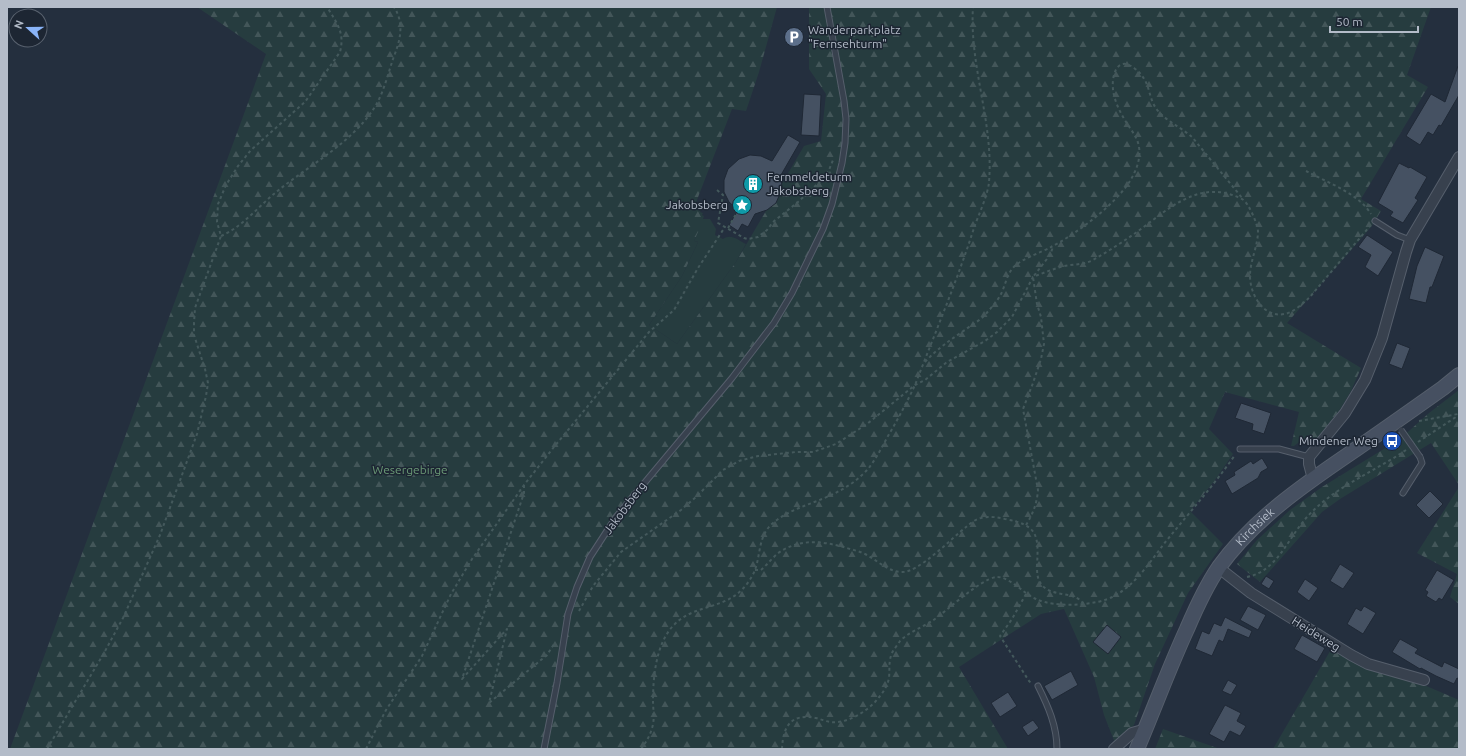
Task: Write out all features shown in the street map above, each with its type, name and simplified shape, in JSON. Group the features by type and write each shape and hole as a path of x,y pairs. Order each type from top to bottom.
{"main road":[{"name":"Kirchsiek","path":"1137,749 1173,660 1197,607 1218,568 1234,547 1252,528 1313,479 1398,426 1459,374"}],"street":[{"path":"1313,479 1309,457 1345,413 1365,380 1382,338 1410,240 1459,158"},
{"name":"Heideweg","path":"1218,568 1252,593 1351,655 1368,664 1424,680"},
{"path":"1114,749 1132,733 1146,729"}],"lane":[{"name":"Jakobsberg","path":"544,749 557,683 568,614 577,587 590,557 616,516 732,378 774,323 792,293 823,229 832,204 842,163 846,119 827,7"},
{"path":"1375,221 1397,235 1410,240"},
{"path":"1398,426 1420,457 1422,463 1403,493"},
{"path":"1240,449 1279,449 1309,457"},
{"path":"1038,686 1054,724 1057,749"}],"path":[{"path":"47,749 123,618 160,535 197,434 208,383 194,335 194,323 196,308 221,236 217,222 218,204 226,185 238,166 251,150 305,102 340,52 342,35 327,7"},
{"path":"221,236 232,231 276,192 346,140 362,124 376,104 397,49 401,33 400,20 394,7"},
{"path":"641,749 648,739 653,726 653,684 655,668 664,640 672,626 696,610 726,600 738,594 748,582 755,570 759,548 764,534 773,523 789,513 839,491 854,482 867,470 906,404 915,385 965,256 989,184 990,144 975,62 971,27 973,7"},
{"path":"923,364 943,345 982,318 1001,294 1011,270 1017,264 1053,246 1100,213 1121,193 1129,182 1136,170 1139,158 1139,144 1138,140 1119,111 1115,97 1112,82 1116,69 1120,65 1131,65 1142,74 1158,111 1170,122 1192,137 1244,200 1254,217 1258,231 1250,276 1253,291 1258,303 1266,310 1276,314 1285,314 1297,308 1309,298 1375,221 1370,211 1350,194 1306,172"},
{"path":"717,190 723,195 718,223 744,238 748,239 758,237 827,174 834,159"},
{"path":"1033,277 1052,270 1093,260 1134,234 1175,203 1188,197 1203,193 1217,192 1232,195 1244,200"},
{"path":"366,749 386,710 422,656 451,594 468,565 524,485 554,446 649,332 674,310 698,268 743,202 750,206"},
{"path":"577,615 593,586 622,552 681,510 723,470 739,460 796,452 813,452 836,444 867,424 915,385 925,380 947,362 986,341 1012,317 1033,277 1050,255 1053,246"},
{"path":"1026,525 1032,516 1037,500 1038,490 1023,408 1041,359 1044,344 1042,324 1033,277"},
{"path":"1398,426 1415,421 1459,415"},
{"path":"1416,444 1459,415"},
{"path":"1234,580 1256,575 1266,569 1275,561 1307,517 1318,506 1330,496 1410,448"},
{"path":"782,749 785,730 789,724 798,717 836,723 854,717 873,703 882,694 886,686 889,679 890,658 900,641 932,621 989,579 1000,577 1036,600 1046,603 1084,605 1100,602 1114,597 1126,589 1144,570 1168,539 1216,483 1240,449"},
{"path":"524,485 524,493 462,679 507,629 489,703 547,654 556,642 564,637"},
{"path":"755,570 761,570 781,550 794,545 820,542 864,553 895,571 904,572 912,570 929,559 950,539 980,518 994,517 1018,522 1033,530 1037,542 1037,574 1043,586 1047,590 1079,599 1084,605"},
{"path":"1026,594 1012,619 1000,636 1029,681 1038,686"}],"green space":[{"name":"Wesergebirge","path":"197,7 777,7 759,72 746,111 732,109 695,205 703,221 694,241 698,242 682,276 649,325 677,344 736,262 804,146 821,141 826,94 809,69 809,7 1431,7 1407,75 1428,87 1361,199 1381,211 1371,227 1287,323 1361,368 1351,391 1339,411 1314,442 1302,440 1294,446 1291,446 1299,412 1225,392 1209,429 1233,454 1215,480 1190,511 1223,544 1188,593 1155,664 1134,725 1115,743 1104,715 1094,677 1064,609 1041,614 959,667 1008,749 10,749 266,54"},
{"path":"695,203 700,206 700,212 703,213 702,215 704,216 703,219 710,219 716,229 715,235 723,239 726,237 732,237 746,244 736,262 677,344 649,325 682,276 698,242 694,241 702,221"},
{"path":"1459,390 1459,485 1431,443 1340,499 1322,512 1260,582 1237,564 1257,540 1290,510 1322,487 1400,439 1429,413"},
{"path":"1459,487 1459,604 1450,597 1457,574 1417,553"},
{"path":"1333,646 1459,700 1459,749 1273,749"},
{"path":"1163,729 1220,749 1155,749"}],"building":[{"path":"1458,66 1459,95 1441,126 1439,125 1433,135 1428,132 1420,145 1406,136 1431,94 1445,102"},
{"path":"804,94 821,95 819,136 801,135"},
{"name":"Fernmeldeturm Jakobsberg","path":"788,135 800,142 781,175 782,189 776,203 767,210 755,214 748,227 742,224 738,231 729,225 738,210 729,202 724,192 724,180 728,169 739,159 750,155 761,156 772,161"},
{"path":"1399,163 1409,168 1410,167 1427,177 1415,198 1418,200 1403,223 1390,216 1393,212 1378,203"},
{"path":"1367,235 1393,252 1378,276 1365,267 1371,255 1358,247"},
{"path":"1425,247 1444,256 1432,287 1430,287 1426,303 1409,299 1417,266"},
{"path":"1397,343 1410,348 1402,369 1389,364"},
{"path":"1241,403 1271,413 1264,434 1252,430 1253,424 1235,418"},
{"path":"1262,458 1268,468 1261,472 1258,478 1232,494 1225,481 1235,475 1234,472 1251,461 1253,464"},
{"path":"1430,491 1443,504 1429,518 1416,505"},
{"path":"1340,564 1354,573 1343,589 1330,581"},
{"path":"1437,570 1454,580 1442,600 1439,598 1436,602 1426,596 1428,592 1425,590"},
{"path":"1266,576 1274,581 1269,589 1261,584"},
{"path":"1305,579 1318,588 1309,601 1297,592"},
{"path":"1248,606 1266,615 1258,630 1240,620"},
{"path":"1364,606 1376,613 1363,634 1347,624 1356,608 1361,611"},
{"path":"1225,617 1252,631 1249,638 1228,629 1223,642 1219,640 1212,656 1195,649 1202,631 1209,634 1214,623 1221,626"},
{"path":"1107,625 1121,637 1108,654 1093,642"},
{"path":"1302,635 1325,648 1317,662 1294,649"},
{"path":"1400,639 1418,649 1415,653 1442,667 1444,662 1459,669 1459,679 1457,678 1454,684 1421,668 1420,669 1392,652"},
{"path":"1071,671 1078,685 1052,700 1044,686"},
{"path":"1228,680 1237,685 1231,695 1222,691"},
{"path":"1008,692 1017,706 1000,717 991,703"},
{"path":"1225,705 1241,713 1237,721 1246,726 1240,736 1230,731 1224,742 1209,734"},
{"path":"1033,720 1039,728 1028,736 1022,727"}],"place":[{"name":"Wanderparkplatz \"Fernsehturm\"","path":"794,37"},
{"name":"Fernmeldeturm Jakobsberg","path":"753,184"},
{"name":"Jakobsberg","path":"742,205"},
{"name":"Mindener Weg","path":"1392,441"}]}
